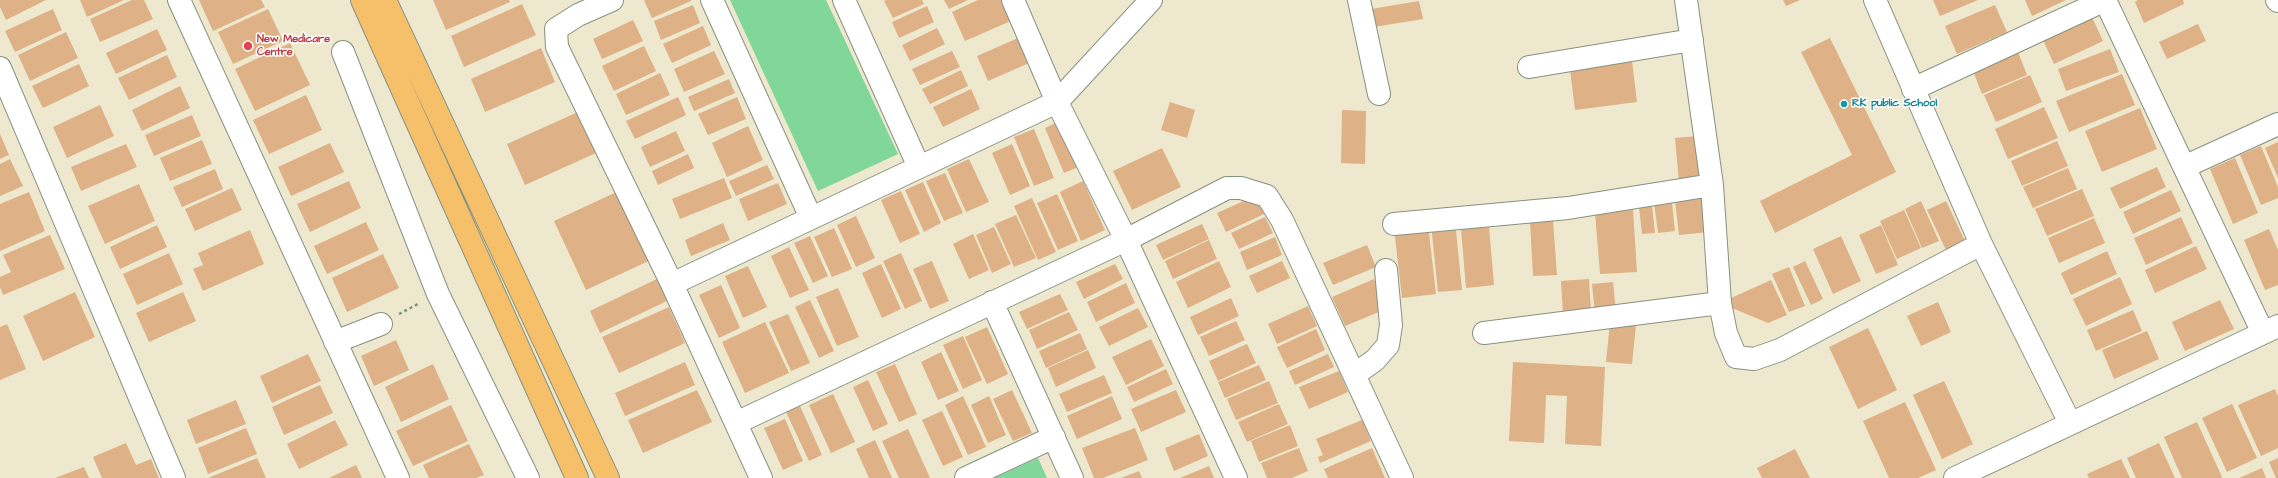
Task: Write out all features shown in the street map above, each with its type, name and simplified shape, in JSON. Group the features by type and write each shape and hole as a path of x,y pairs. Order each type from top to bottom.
{"main road":[{"path":"362,0 577,478"},
{"path":"386,0 608,478"}],"street":[{"path":"179,0 398,478"},
{"path":"612,0 578,15 556,29 557,47 672,284 761,478"},
{"path":"712,0 811,218"},
{"path":"844,0 919,167"},
{"path":"1013,0 1057,102 1126,240 1236,478"},
{"path":"672,284 1057,102 1151,0"},
{"path":"1359,0 1379,94"},
{"path":"1686,0 1712,185 1720,304 1726,333 1736,357 1754,359 1780,350 1981,244"},
{"path":"1875,0 1981,244 2070,423"},
{"path":"1913,89 2105,0 2184,167 2270,330 1955,478"},
{"path":"1529,67 1692,40"},
{"path":"342,52 438,294 528,478"},
{"path":"0,68 174,478"},
{"path":"2184,167 2278,124"},
{"path":"1394,224 1568,208 1712,185"},
{"path":"736,423 1126,240 1227,188 1241,188 1266,196 1282,220 1402,478"},
{"path":"1354,375 1375,360 1388,345 1391,325 1386,270"},
{"path":"992,302 1072,478"},
{"path":"1484,333 1720,304"},
{"path":"335,342 381,324"},
{"path":"966,478 1054,437"}],"path":[{"path":"381,324 438,294"}],"green space":[{"path":"730,0 826,0 898,154 818,191"},
{"path":"1038,458 1047,478 994,478"}],"building":[{"path":"0,0 46,0 6,20 0,7"},
{"path":"80,0 124,0 87,17"},
{"path":"132,0 144,0 153,19 100,42 90,19"},
{"path":"199,0 261,0 265,7 213,31"},
{"path":"433,0 509,0 510,2 446,30"},
{"path":"644,0 691,0 691,1 652,18"},
{"path":"922,0 924,4 893,18 884,1"},
{"path":"944,0 968,0 949,9"},
{"path":"978,0 1004,0 1013,20 965,41 952,12"},
{"path":"1783,0 1800,0 1786,6"},
{"path":"1933,0 1978,0 1940,16"},
{"path":"2025,0 2066,0 2032,16"},
{"path":"2138,0 2183,0 2184,4 2144,23 2135,2"},
{"path":"1419,1 1423,19 1374,27 1371,9"},
{"path":"522,4 536,35 464,67 451,36"},
{"path":"693,5 700,23 661,40 654,21"},
{"path":"1995,5 2007,32 1957,54 1945,26"},
{"path":"927,6 934,22 899,38 892,22"},
{"path":"53,9 62,30 15,52 5,31"},
{"path":"268,9 283,41 233,64 218,32"},
{"path":"2092,17 2103,41 2054,64 2043,40"},
{"path":"633,20 643,41 602,59 593,39"},
{"path":"2198,24 2206,41 2167,59 2159,42"},
{"path":"703,26 711,45 672,63 663,44"},
{"path":"937,28 945,44 910,61 902,45"},
{"path":"157,29 167,50 116,74 106,53"},
{"path":"66,32 78,58 30,81 18,55"},
{"path":"1018,38 1029,63 988,81 977,56"},
{"name":"RK public School","path":"1830,38 1896,172 1775,233 1760,201 1852,155 1801,52"},
{"path":"290,43 310,85 255,111 235,69"},
{"path":"644,46 656,71 614,91 602,66"},
{"path":"541,48 555,82 485,112 471,79"},
{"path":"2110,49 2119,72 2066,91 2058,69"},
{"path":"714,51 725,74 684,92 674,69"},
{"path":"952,51 960,67 920,85 912,69"},
{"path":"2018,52 2027,75 1982,94 1973,71"},
{"path":"167,55 177,77 129,100 118,78"},
{"path":"1632,61 1637,102 1575,110 1570,69"},
{"path":"79,64 89,86 43,108 32,86"},
{"path":"961,70 968,86 930,104 922,89"},
{"path":"660,73 670,95 626,115 616,94"},
{"path":"2122,74 2135,105 2069,132 2056,101"},
{"path":"2030,75 2042,102 1996,122 1984,95"},
{"path":"729,79 735,93 694,111 688,97"},
{"path":"180,86 190,108 142,131 132,110"},
{"path":"971,89 980,109 943,127 933,107"},
{"path":"306,95 322,130 269,154 253,120"},
{"path":"678,97 686,115 635,139 626,121"},
{"path":"737,97 746,119 708,135 698,114"},
{"path":"1170,102 1195,110 1187,138 1161,130"},
{"path":"100,105 114,136 67,158 53,127"},
{"path":"2044,107 2058,138 2008,159 1995,129"},
{"path":"2140,108 2157,149 2102,172 2085,131"},
{"path":"1342,110 1366,111 1365,164 1341,163"},
{"path":"578,112 596,153 525,185 507,144"},
{"path":"192,115 201,136 154,156 145,135"},
{"path":"1062,120 1081,166 1064,173 1045,128"},
{"path":"748,126 763,160 727,177 712,143"},
{"path":"1034,129 1054,178 1034,186 1014,137"},
{"path":"676,131 685,151 650,167 641,147"},
{"path":"0,134 9,155 0,159"},
{"path":"1698,136 1702,180 1679,182 1675,138"},
{"path":"202,140 212,164 170,181 160,158"},
{"path":"2057,141 2068,166 2022,186 2011,161"},
{"path":"2278,142 2278,178 2265,148"},
{"path":"330,143 344,172 291,196 278,167"},
{"path":"126,144 137,167 81,191 71,167"},
{"path":"1012,144 1030,186 1010,195 992,153"},
{"path":"2261,146 2278,187 2278,198 2261,205 2240,155"},
{"path":"1162,148 1181,187 1132,210 1113,171"},
{"path":"688,154 694,168 658,185 652,171"},
{"path":"2235,158 2258,213 2233,224 2210,169"},
{"path":"10,159 23,186 0,196 0,164"},
{"path":"969,159 989,202 966,212 947,169"},
{"path":"767,165 774,179 736,196 729,181"},
{"path":"2157,167 2166,187 2120,209 2110,188"},
{"path":"2068,168 2077,189 2033,208 2023,187"},
{"path":"215,169 223,189 182,207 173,187"},
{"path":"945,173 963,213 944,221 926,181"},
{"path":"724,178 732,198 680,219 672,199"},
{"path":"349,181 361,208 310,232 297,204"},
{"path":"1083,181 1105,230 1081,241 1060,192"},
{"path":"923,182 941,223 924,232 905,190"},
{"path":"778,183 787,204 748,221 739,199"},
{"path":"139,184 155,221 105,244 88,206"},
{"path":"232,188 242,210 195,231 185,209"},
{"path":"1704,189 1709,232 1679,235 1674,192"},
{"path":"2082,189 2094,216 2047,236 2035,209"},
{"path":"621,190 653,259 586,290 554,221"},
{"path":"2171,190 2181,211 2133,234 2123,212"},
{"path":"901,191 920,234 900,243 881,200"},
{"path":"29,192 45,231 0,251 0,204"},
{"path":"1671,193 1675,231 1658,233 1653,195"},
{"path":"1057,194 1078,241 1058,250 1037,203"},
{"path":"1255,196 1264,214 1226,232 1217,213"},
{"path":"1651,196 1655,233 1642,234 1638,198"},
{"path":"1032,198 1056,252 1038,260 1014,206"},
{"path":"1921,201 1939,241 1922,248 1905,209"},
{"path":"1946,201 1965,241 1946,250 1927,210"},
{"path":"1633,210 1637,272 1600,274 1595,212"},
{"path":"1904,210 1921,248 1897,259 1880,221"},
{"path":"1016,215 1036,258 1014,267 995,224"},
{"path":"856,216 875,258 856,267 837,225"},
{"path":"1265,217 1273,233 1239,249 1231,233"},
{"path":"2181,217 2193,243 2146,265 2134,238"},
{"path":"2094,218 2105,243 2059,263 2048,238"},
{"path":"1455,221 1462,290 1438,292 1431,224"},
{"path":"1553,221 1557,275 1533,276 1530,222"},
{"path":"366,222 379,250 327,274 314,246"},
{"path":"723,223 730,240 691,256 685,240"},
{"path":"1202,224 1209,239 1163,260 1156,245"},
{"path":"1428,224 1436,294 1402,298 1394,228"},
{"path":"157,225 167,247 120,269 110,247"},
{"path":"1881,225 1898,265 1876,274 1859,235"},
{"path":"994,227 1011,264 992,273 976,235"},
{"path":"1489,227 1494,285 1466,288 1461,229"},
{"path":"834,228 852,269 832,277 814,237"},
{"path":"2269,229 2278,250 2278,285 2265,290 2244,240"},
{"path":"250,230 264,264 203,291 193,269 203,265 198,253"},
{"path":"973,234 989,270 969,279 953,244"},
{"path":"50,235 65,269 3,295 0,287 0,277 11,272 3,255"},
{"path":"810,236 828,276 813,283 794,243"},
{"path":"1841,236 1861,281 1833,294 1813,249"},
{"path":"1275,237 1282,255 1247,270 1240,252"},
{"path":"1209,240 1217,259 1173,279 1165,261"},
{"path":"1367,245 1376,267 1333,285 1323,263"},
{"path":"2196,246 2207,269 2155,293 2145,270"},
{"path":"789,247 809,290 790,298 771,256"},
{"path":"2107,251 2117,274 2071,295 2061,273"},
{"path":"169,253 183,284 137,305 123,274"},
{"path":"901,253 922,301 905,309 883,261"},
{"path":"383,254 399,288 347,312 332,278"},
{"path":"932,261 949,301 930,309 913,269"},
{"path":"1219,261 1231,287 1188,308 1176,282"},
{"path":"1282,261 1290,278 1257,293 1249,276"},
{"path":"1805,261 1823,299 1811,305 1793,267"},
{"path":"881,264 901,309 882,318 862,273"},
{"path":"1115,264 1123,279 1084,299 1076,282"},
{"path":"748,266 767,307 743,318 725,276"},
{"path":"1789,267 1805,306 1789,312 1772,274"},
{"path":"2120,277 2132,304 2086,326 2073,299"},
{"path":"659,278 669,300 600,333 590,311"},
{"path":"1374,279 1386,309 1345,326 1332,297"},
{"path":"1589,279 1591,312 1563,314 1561,281"},
{"path":"1771,280 1787,315 1768,323 1720,303"},
{"path":"1613,282 1616,312 1595,314 1592,284"},
{"path":"1126,283 1135,303 1096,322 1087,302"},
{"path":"721,285 740,328 719,338 699,295"},
{"path":"838,288 859,337 837,346 816,297"},
{"path":"75,292 95,337 43,361 23,316"},
{"path":"183,292 196,321 149,342 136,313"},
{"path":"1060,294 1068,310 1027,329 1019,312"},
{"path":"1231,298 1239,316 1198,335 1190,317"},
{"path":"810,300 834,351 819,358 795,307"},
{"path":"2220,300 2234,329 2185,351 2172,322"},
{"path":"1938,302 1951,332 1921,346 1907,316"},
{"path":"1308,306 1317,326 1277,344 1268,324"},
{"path":"669,307 685,343 619,373 602,337"},
{"path":"1138,308 1148,327 1109,346 1099,327"},
{"path":"2133,310 2142,331 2096,351 2087,330"},
{"path":"1069,312 1078,330 1037,349 1029,330"},
{"path":"788,314 810,363 791,371 769,322"},
{"path":"1236,321 1245,340 1209,356 1200,337"},
{"path":"765,322 789,373 745,393 722,342"},
{"path":"1610,322 1636,324 1632,364 1606,362"},
{"path":"7,324 26,369 0,380 0,327"},
{"path":"987,327 1008,374 987,384 965,337"},
{"path":"1868,328 1897,390 1858,409 1829,347"},
{"path":"1316,329 1325,350 1287,368 1277,347"},
{"path":"2147,331 2159,359 2114,379 2102,350"},
{"path":"1080,333 1087,349 1046,368 1039,351"},
{"path":"963,336 982,380 963,389 943,345"},
{"path":"1151,339 1164,366 1126,385 1112,357"},
{"path":"396,340 409,370 374,386 361,356"},
{"path":"1247,344 1256,363 1218,381 1209,361"},
{"path":"1088,350 1096,368 1056,387 1048,368"},
{"path":"941,352 959,391 938,400 921,362"},
{"path":"308,354 321,381 272,403 260,376"},
{"path":"1328,354 1334,367 1295,385 1289,371"},
{"path":"685,362 695,385 625,416 615,393"},
{"path":"1513,362 1605,367 1601,446 1565,444 1567,396 1546,395 1544,443 1509,441"},
{"path":"433,364 449,399 401,422 385,387"},
{"path":"895,364 917,414 899,422 876,372"},
{"path":"1259,365 1266,380 1225,398 1218,382"},
{"path":"1166,369 1173,384 1134,402 1127,387"},
{"path":"1339,371 1348,392 1309,409 1299,387"},
{"path":"1104,375 1112,393 1067,412 1059,394"},
{"path":"868,380 888,424 873,431 853,387"},
{"path":"1269,381 1278,403 1236,420 1227,399"},
{"path":"1944,381 1973,444 1942,459 1913,395"},
{"path":"320,385 333,413 284,435 272,407"},
{"path":"2275,389 2278,396 2278,448 2261,456 2238,405"},
{"path":"697,390 712,422 643,453 628,420"},
{"path":"1012,390 1032,433 1013,441 993,399"},
{"path":"1176,390 1186,412 1141,432 1131,409"},
{"path":"833,394 855,442 831,453 809,405"},
{"path":"963,396 986,447 968,455 945,405"},
{"path":"989,396 1006,435 988,443 971,405"},
{"path":"1112,396 1122,419 1077,439 1067,416"},
{"path":"236,400 246,424 196,444 187,420"},
{"path":"1905,402 1936,470 1918,478 1889,478 1863,421"},
{"path":"1279,404 1288,424 1247,442 1238,422"},
{"path":"2232,404 2257,458 2227,472 2202,418"},
{"path":"451,405 468,441 413,466 396,431"},
{"path":"800,406 822,455 809,461 786,412"},
{"path":"942,411 963,457 943,466 922,420"},
{"path":"785,419 803,461 783,470 764,428"},
{"path":"335,420 348,445 299,469 287,444"},
{"path":"1362,420 1371,441 1320,463 1318,457 1323,455 1316,439"},
{"path":"2197,422 2222,477 2221,478 2182,478 2164,437"},
{"path":"1290,425 1298,446 1259,462 1251,441"},
{"path":"246,428 257,454 208,474 198,448"},
{"path":"1135,428 1148,460 1103,478 1094,478 1082,448"},
{"path":"908,429 930,478 899,478 882,441"},
{"path":"1199,434 1208,456 1174,471 1165,448"},
{"path":"875,440 892,478 869,478 856,449"},
{"path":"126,443 136,465 151,459 159,478 102,478 93,457"},
{"path":"2159,443 2175,478 2136,478 2127,458"},
{"path":"469,444 484,475 476,478 429,478 423,465"},
{"path":"1299,448 1308,471 1292,478 1267,478 1261,463"},
{"path":"1372,448 1385,478 1328,478 1324,469"},
{"path":"1795,449 1810,478 1762,478 1757,468"},
{"path":"257,458 266,478 208,478"},
{"path":"2278,458 2278,478 2276,478 2269,462"},
{"path":"2121,459 2130,478 2089,478 2087,474"},
{"path":"356,465 362,478 329,478"},
{"path":"1209,466 1214,478 1180,478"},
{"path":"84,467 89,478 55,478"},
{"path":"2262,468 2266,478 2239,478"},
{"path":"1139,471 1142,478 1121,478"}],"place":[{"name":"New Medicare Centre","path":"248,46"},
{"name":"RK public School","path":"1844,104"}]}
